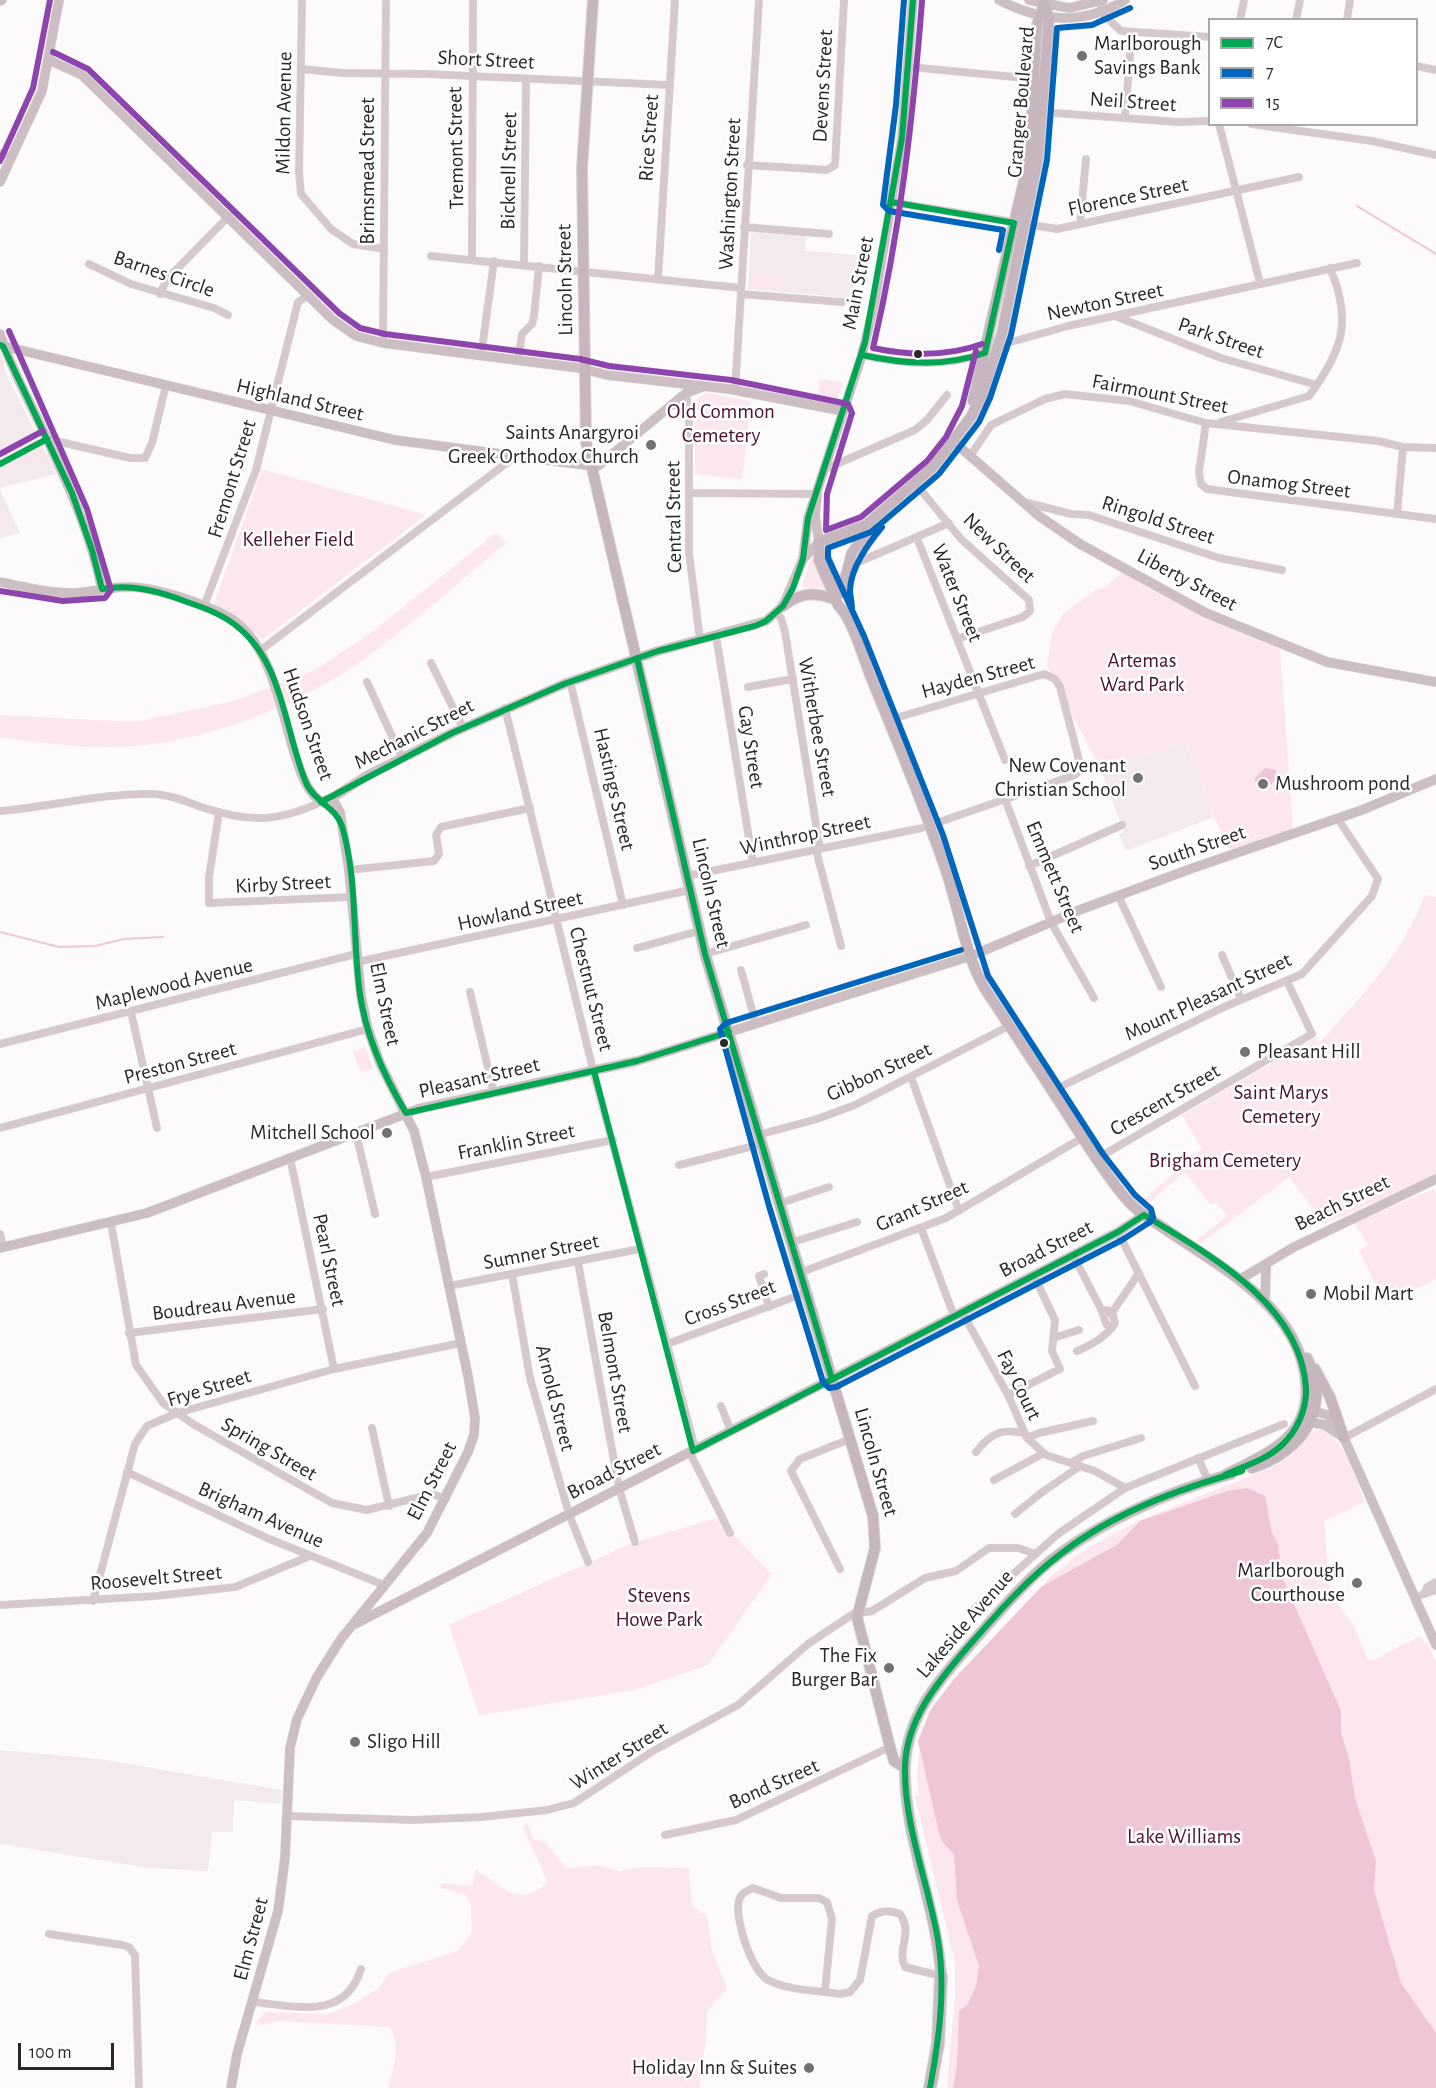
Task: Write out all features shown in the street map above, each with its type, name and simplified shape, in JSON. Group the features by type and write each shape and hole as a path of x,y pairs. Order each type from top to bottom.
{"highway":[{"name":"Lakeside Avenue","path":"930,2088 938,2043 941,1976"}],"main road":[{"name":"Lincoln Street","path":"593,0 582,156 584,427 705,954 873,1516 875,1536 873,1562 858,1613 894,1761 905,1768"},
{"name":"Granger Boulevard","path":"954,442 973,400 1040,149 1039,79 1043,2"},
{"name":"Granger Boulevard","path":"820,548 861,528 933,467 954,442 979,402 999,345 1020,224"},
{"path":"838,596 852,552 883,511"},
{"path":"820,548 819,561 838,596 930,825 980,980 1096,1159 1128,1201 1144,1215 1239,1280 1265,1303 1322,1380 1344,1438"},
{"path":"780,609 804,594 838,596"},
{"path":"1296,1343 1305,1372 1309,1409"},
{"path":"1305,1421 1315,1382 1308,1361"},
{"name":"Lakeside Avenue","path":"941,1976 939,1942 908,1805 905,1768 913,1725 926,1699 945,1673 1040,1570 1064,1551 1102,1527 1147,1505 1209,1482 1278,1448 1305,1421"}],"street":[{"path":"0,182 37,104 50,60 59,0"},
{"name":"Mildon Avenue","path":"302,0 299,173 301,194 343,239 363,247 384,249"},
{"name":"Brimsmead Street","path":"383,343 386,0"},
{"name":"Tremont Street","path":"472,259 473,0"},
{"name":"Rice Street","path":"658,279 675,0"},
{"name":"Washington Street","path":"735,390 747,165 759,0"},
{"name":"Devens Street","path":"747,165 827,170 835,165 844,0"},
{"name":"Main Street","path":"817,494 862,355 874,305 891,202 909,67 913,0"},
{"path":"999,0 1044,17 1072,19 1102,13 1125,0"},
{"path":"1029,0 1070,8 1101,1 1102,13 1114,27 1132,32 1208,37"},
{"path":"1240,18 1244,0"},
{"path":"1296,18 1300,0"},
{"path":"1347,18 1350,0"},
{"path":"1125,117 1132,32"},
{"path":"50,60 81,75 347,331 383,343 579,368 585,372 735,390 843,411"},
{"path":"1418,66 1436,70"},
{"path":"909,67 1039,79"},
{"name":"Short Street","path":"302,69 669,86"},
{"name":"Bicknell Street","path":"524,265 526,79"},
{"name":"Neil Street","path":"1054,113 1178,122 1208,121"},
{"path":"1220,126 1260,283"},
{"path":"1265,126 1372,141 1436,155"},
{"path":"0,153 10,157"},
{"path":"1080,224 1086,159"},
{"name":"Florence Street","path":"891,202 1057,229 1299,177"},
{"path":"159,294 167,279 229,216"},
{"path":"744,227 829,234"},
{"path":"431,256 658,279 842,302"},
{"path":"481,356 494,261"},
{"name":"Newton Street","path":"862,355 888,361 940,363 985,353 999,345 1116,316 1357,263"},
{"name":"Barnes Circle","path":"89,264 131,284 159,294 214,308 228,315"},
{"path":"518,361 522,334 532,324 534,316 539,266"},
{"path":"1217,424 1309,396 1317,385 1336,354 1344,327 1339,292 1330,268"},
{"name":"Fremont Street","path":"204,606 247,498 298,303 309,296"},
{"name":"Park Street","path":"1116,316 1221,358 1317,385"},
{"path":"0,334 12,371 47,439 90,536 102,590"},
{"name":"Highland Street","path":"3,346 394,440 592,466"},
{"path":"47,439 130,458 145,458 152,443 166,386"},
{"path":"592,466 598,466 686,393 704,386"},
{"name":"Central Street","path":"686,393 690,411 689,553 700,640"},
{"name":"Fairmount Street","path":"971,455 991,425 1038,402 1065,394 1101,396 1129,401 1206,423 1378,441 1403,447 1436,448"},
{"path":"825,469 915,430 927,420 947,395"},
{"name":"Onamog Street","path":"1206,423 1199,472 1201,484 1207,489 1436,519"},
{"name":"Liberty Street","path":"954,442 1023,502 1080,544 1189,604 1249,632 1327,662 1436,682"},
{"path":"1397,514 1403,447"},
{"path":"261,650 517,455"},
{"name":"New Street","path":"915,483 961,539 1029,600 1030,611 1023,616 957,639"},
{"path":"690,493 817,494"},
{"path":"803,559 820,548 814,516 817,494"},
{"path":"780,609 803,559 808,518 817,494"},
{"name":"Ringold Street","path":"1023,502 1071,514 1089,515 1219,558 1282,570"},
{"path":"861,561 949,523"},
{"name":"Water Street","path":"917,538 1005,760"},
{"name":"Hudson Street","path":"0,582 54,592 81,593 140,587 204,606 236,623 261,650 271,671 301,769 315,797 321,802"},
{"name":"Mechanic Street","path":"0,811 147,794 178,799 244,818 276,819 332,798 402,758 504,708 570,681 637,658 755,626 780,609"},
{"name":"Witherbee Street","path":"780,609 793,679 818,849 841,946"},
{"name":"Gay Street","path":"716,636 753,863"},
{"path":"431,663 463,729"},
{"name":"Hayden Street","path":"889,720 1036,675 1055,679 1064,699 1081,768"},
{"path":"748,687 793,679"},
{"name":"Hastings Street","path":"570,681 623,905"},
{"path":"367,682 402,758"},
{"name":"Chestnut Street","path":"504,708 594,1071 640,1250 667,1344 693,1450 691,1455 730,1533"},
{"name":"Winthrop Street","path":"687,876 930,825 1076,775 1081,768"},
{"name":"South Street","path":"971,956 1118,896 1338,819 1436,779"},
{"name":"Elm Street","path":"342,826 343,803 349,790 357,782"},
{"name":"Elm Street","path":"231,2088 278,1911 284,1869 290,1749 297,1719 317,1677 350,1627 427,1533 470,1450 474,1435 472,1399 426,1177 406,1113 390,1084 368,1029 357,958 349,870 339,806 332,798"},
{"name":"Emmett Street","path":"1005,799 1051,922 1094,998"},
{"name":"Elm Street","path":"321,802 331,807 342,826"},
{"path":"349,870 434,861 439,854 436,835 441,827 530,808"},
{"name":"Kirby Street","path":"219,812 207,901 217,904 351,897"},
{"name":"Mount Pleasant Street","path":"1052,1091 1240,999 1302,974 1376,889 1378,879 1338,819"},
{"path":"1029,866 1122,825"},
{"name":"Howland Street","path":"357,958 557,920 690,890"},
{"path":"1118,896 1161,987"},
{"path":"705,954 806,925"},
{"path":"637,948 699,931"},
{"path":"1222,955 1240,999"},
{"name":"Pleasant Street","path":"1,1247 111,1223 177,1202 406,1113 637,1061 971,956"},
{"name":"Maplewood Avenue","path":"0,1044 357,958"},
{"path":"741,970 756,1024"},
{"name":"Crescent Street","path":"1096,1159 1312,1034 1287,981"},
{"path":"470,992 494,1093"},
{"path":"131,1012 157,1128"},
{"name":"Gibbon Street","path":"679,1165 759,1140 855,1105 1009,1026"},
{"name":"Preston Street","path":"0,1128 368,1029"},
{"path":"911,1077 959,1211"},
{"path":"356,1133 375,1214"},
{"name":"Grant Street","path":"799,1273 921,1228 959,1211 1082,1138"},
{"name":"Franklin Street","path":"426,1177 613,1140"},
{"name":"Pearl Street","path":"290,1157 334,1369"},
{"name":"Beach Street","path":"1239,1280 1294,1246 1436,1179"},
{"path":"778,1204 829,1188"},
{"name":"Broad Street","path":"350,1627 1034,1276 1118,1232 1144,1215"},
{"path":"790,1243 856,1222"},
{"name":"Spring Street","path":"111,1223 136,1365 158,1398 177,1413 332,1503 367,1510 432,1494 446,1499"},
{"name":"Fay Court","path":"921,1228 958,1314 1008,1395 1025,1436 1044,1453 1080,1466 1125,1488"},
{"path":"1118,1232 1195,1386"},
{"path":"0,1234 1,1247"},
{"name":"Sumner Street","path":"449,1286 640,1250"},
{"path":"1073,1255 1102,1311 1106,1324 1112,1328"},
{"name":"Belmont Street","path":"578,1262 619,1488 635,1542"},
{"path":"1265,1303 1266,1265"},
{"path":"1111,1314 1139,1273"},
{"name":"Arnold Street","path":"512,1274 530,1378 569,1514 588,1562"},
{"path":"764,1274 759,1276 769,1306"},
{"path":"1008,1395 1060,1369 1053,1351 1055,1320 1034,1276"},
{"name":"Cross Street","path":"667,1344 805,1293"},
{"name":"Boudreau Avenue","path":"129,1333 323,1309"},
{"path":"1102,1311 1111,1314"},
{"path":"1077,1351 1096,1343 1112,1328 1114,1323 1111,1314"},
{"path":"1053,1338 1079,1330"},
{"name":"Frye Street","path":"93,1601 126,1472 141,1432 147,1426 177,1413 334,1369 461,1343"},
{"path":"1344,1438 1436,1389"},
{"path":"721,1406 731,1431"},
{"path":"1309,1409 1328,1415 1344,1438 1436,1645"},
{"path":"976,1452 988,1439 1000,1431 1025,1436 1093,1421"},
{"path":"1305,1421 1325,1425 1344,1438"},
{"name":"Lakeside Avenue","path":"972,1611 1080,1517 1125,1488 1284,1424"},
{"path":"372,1428 389,1506"},
{"path":"1071,1463 1083,1455 1140,1438"},
{"path":"840,1569 791,1471 800,1459 850,1439"},
{"path":"994,1480 1044,1453"},
{"path":"1198,1458 1209,1482"},
{"path":"1015,1514 1080,1466"},
{"name":"Brigham Avenue","path":"126,1472 309,1556 384,1585"},
{"name":"Winter Street","path":"287,1816 452,1819 523,1813 574,1803 653,1751 738,1705 832,1626 858,1613 872,1611 925,1578 948,1575 989,1548 1018,1548 1036,1554"},
{"name":"Roosevelt Street","path":"0,1605 93,1601 235,1587 309,1556"},
{"path":"1425,1592 1426,1587 1436,1582"},
{"path":"1415,1597 1436,1590"},
{"path":"375,1594 387,1608"},
{"name":"Bond Street","path":"665,1835 736,1820 890,1747"},
{"path":"825,1991 832,1919 827,1902 819,1898 781,1898 753,1888 744,1893 739,1899 739,1911 755,1968 765,1978 775,1983 840,1994 850,1992 860,1980 872,1916 881,1911 900,1914 905,1921 907,1929 903,1963 905,1968 941,1976"},
{"path":"49,1934 123,1945 129,1947 135,1954 139,2088"},
{"path":"253,2002 302,2006 334,2003 354,1988 361,1969"}],"shaded area":[{"path":"751,231 806,235 805,251 857,255 852,298 748,289"},
{"path":"0,350 8,378 57,474 0,488"},
{"path":"0,489 20,533 0,538"},
{"path":"1186,742 1214,817 1126,851 1119,834 1124,832 1101,770"},
{"name":"Mushroom pond","path":"1265,768 1276,770 1276,779 1265,790 1260,791 1254,779"},
{"name":"Lake Williams","path":"1247,1488 1265,1496 1272,1533 1278,1544 1282,1577 1341,1711 1341,1732 1349,1759 1355,1798 1376,1861 1374,1890 1401,1983 1436,2033 1436,2088 953,2088 957,2065 959,2011 967,2005 976,1986 979,1966 957,1900 954,1854 943,1843 939,1833 918,1741 931,1709 954,1679 1041,1587 1118,1544 1140,1521 1227,1491"},
{"path":"0,1750 99,1759 282,1790 281,1804 234,1800 233,1832 212,1832 208,1871 149,1868 0,1844"}],"green space":[{"path":"752,273 781,275 780,289 751,287"},
{"path":"820,379 843,383 837,399 818,398"},
{"name":"Old Common Cemetery","path":"707,393 751,401 742,479 695,474 695,402 699,396"},
{"name":"Kelleher Field","path":"262,469 426,515 262,640 240,619 214,604"},
{"path":"496,533 506,543 386,643 344,673 258,716 196,736 136,746 68,745 0,737 0,715 135,722 234,701 315,670 371,633"},
{"path":"810,560 814,560 824,588 802,587"},
{"name":"Artemas Ward Park","path":"1124,571 1201,615 1280,649 1293,829 1231,850 1214,817 1186,742 1101,770 1047,666 1052,633 1063,614 1094,591 1104,588"},
{"path":"1425,895 1436,897 1436,1175 1325,1224 1289,1177 1200,1244 1196,1241 1227,1216 1216,1202 1211,1205 1185,1172 1145,1206 1141,1202 1202,1149 1182,1115 1315,1038 1319,1044 1392,957 1415,918"},
{"path":"365,1047 373,1069 361,1072 353,1052"},
{"path":"1433,1189 1436,1191 1436,1279 1385,1305 1359,1250 1369,1245 1354,1223"},
{"name":"Lake Williams","path":"1321,1430 1329,1434 1343,1450 1365,1502 1324,1521 1330,1594 1354,1626 1368,1660 1372,1661 1420,1636 1424,1643 1427,1642 1436,1663 1436,2088 947,2088 955,1996 955,1963 915,1796 919,1795 917,1775 920,1745 939,1699 1052,1575 1087,1548 1138,1521 1278,1465 1291,1456 1311,1432"},
{"name":"Stevens Howe Park","path":"717,1518 772,1574 708,1665 635,1690 479,1715 449,1625 635,1542"},
{"path":"528,1824 533,1839 545,1842 567,1869 597,1865 620,1871 643,1867 689,1868 692,1906 707,1916 712,1950 727,1989 707,2011 706,2040 699,2088 388,2088 396,2050 390,2027 279,2021 259,2025 256,2022 266,2012 328,2014 350,2006 379,1988 389,1973 458,1951 472,1932 471,1904 465,1894 441,1888 441,1883 472,1886 476,1870 502,1888 518,1895 536,1891 547,1883 523,1827"}],"waterway":[{"path":"1357,206 1436,254"},
{"path":"0,932 59,947 95,946 124,939 163,937"}],"transit line":[{"name":"15","path":"0,161 33,88 50,0"},
{"name":"7","path":"904,0 896,105 883,205 889,211 1003,230 999,250"},
{"name":"7C","path":"321,802 452,733 564,684 658,651 755,626 766,621 783,606 793,588 803,559 808,518 865,342 902,138 913,0"},
{"name":"15","path":"922,1 898,219 873,348 901,353 928,354 955,351 982,344"},
{"name":"7","path":"961,950 726,1023 720,1029 769,1206 823,1382 829,1388 836,1387 1122,1240 1150,1222 1153,1217 1151,1209 1135,1195 1103,1154 988,976 943,835 864,636 828,558 828,548 871,532 939,474 979,422 990,398 1011,335 1047,160 1057,28 1092,25 1130,8"},
{"name":"15","path":"53,52 88,69 339,313 360,328 385,334 580,359 609,366 731,380 848,404 852,413 827,494 826,530 861,517 927,461 946,437 962,406 976,351"},
{"name":"7C","path":"862,355 924,363 954,360 985,353 1014,223 891,202"},
{"name":"15","path":"0,591 63,601 105,598 111,590 87,509 9,331"},
{"name":"7C","path":"0,345 3,346 72,493 92,550 102,589 124,587 156,592 214,612 239,628 254,643 266,661 282,701 307,785 315,796 335,814 342,826 353,888 358,973 363,1010 377,1056 406,1113 637,1061 729,1032"},
{"name":"15","path":"0,454 43,431"},
{"name":"7C","path":"0,464 47,439"},
{"name":"7","path":"852,609 850,590 853,573 866,548 882,527"},
{"name":"7C","path":"637,658 705,954 832,1379"},
{"name":"7C","path":"594,1071 693,1451 1118,1232 1144,1215 1196,1247 1247,1285 1288,1331 1300,1358 1306,1396 1303,1412 1292,1433 1269,1455 1225,1475"},
{"name":"7C","path":"930,2088 939,2033 941,1977 934,1918 908,1811 905,1767 907,1750 917,1718 934,1689 966,1649 1024,1586 1062,1553 1104,1525 1148,1503 1242,1471"}],"place":[{"name":"Marlborough Savings Bank","path":"1082,56"},
{"name":"Saints Anargyroi Greek Orthodox Church","path":"651,445"},
{"name":"New Covenant Christian School","path":"1138,778"},
{"name":"Mushroom pond","path":"1263,784"},
{"name":"Pleasant Hill","path":"1245,1052"},
{"name":"Mitchell School","path":"387,1133"},
{"name":"Mobil Mart","path":"1311,1294"},
{"name":"Marlborough Courthouse","path":"1357,1583"},
{"name":"The Fix Burger Bar","path":"889,1668"},
{"name":"Sligo Hill","path":"355,1742"},
{"name":"Holiday Inn & Suites","path":"809,2068"}],"park label":[{"name":"Saint Marys Cemetery","path":"1281,1105"},
{"name":"Brigham Cemetery","path":"1225,1161"}]}
